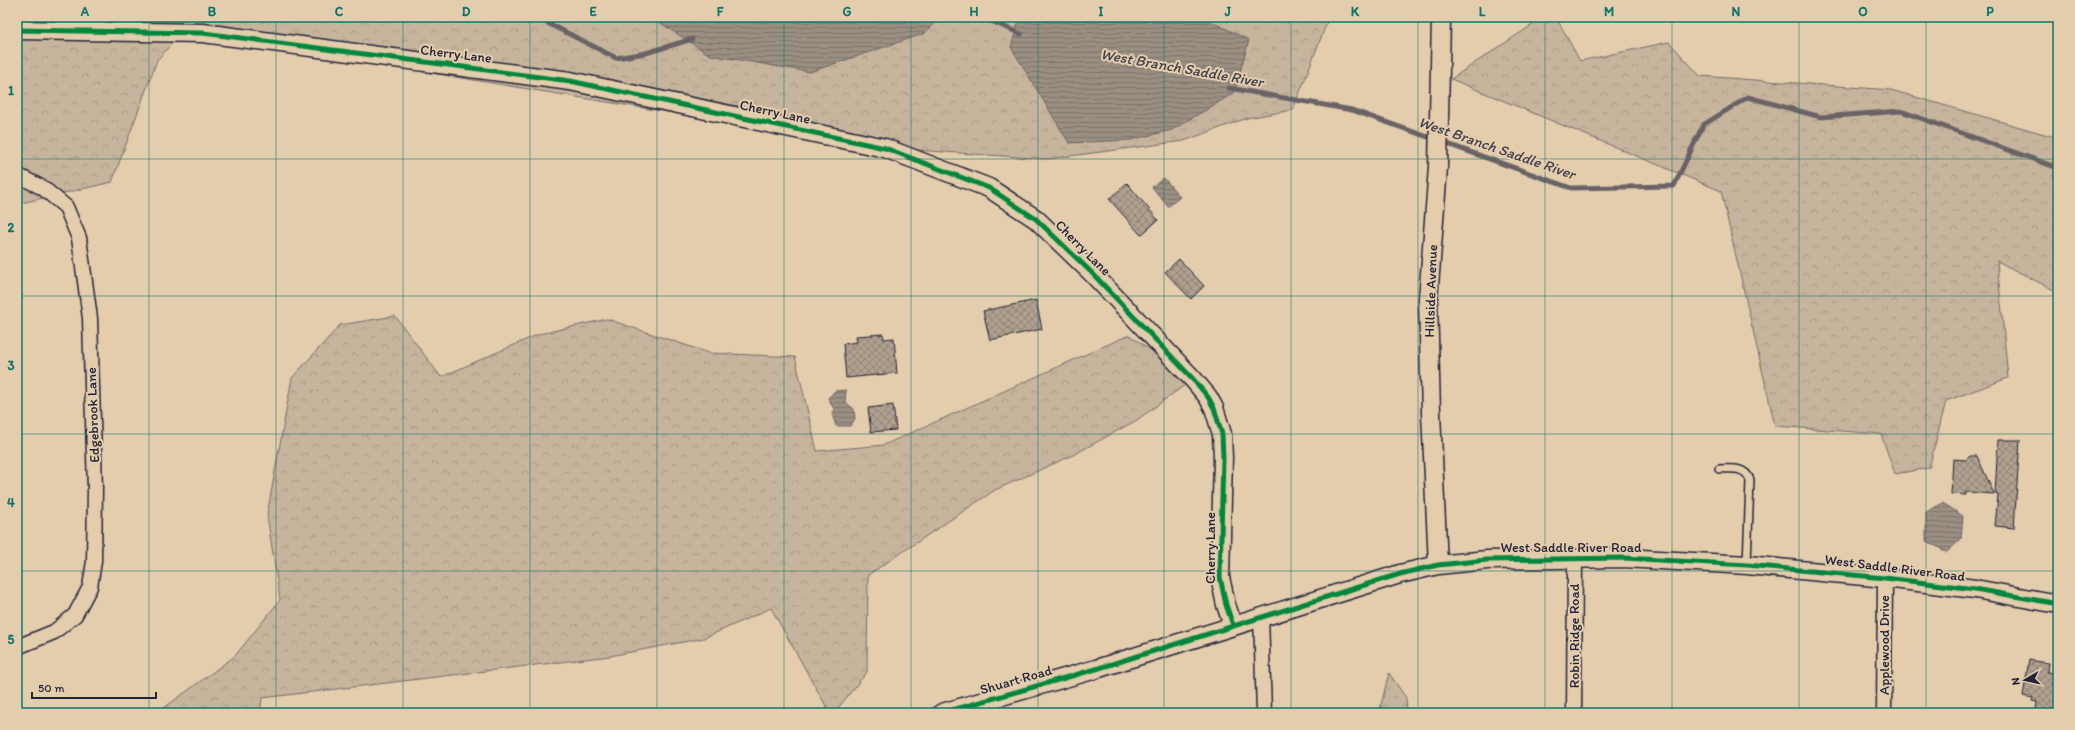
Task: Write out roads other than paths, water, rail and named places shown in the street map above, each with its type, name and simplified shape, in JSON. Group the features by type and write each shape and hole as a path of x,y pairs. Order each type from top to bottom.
{"street":[{"name":"Hillside Avenue","path":"1438,565 1431,413 1428,300 1438,167 1441,17"},
{"name":"Cherry Lane","path":"17,30 203,33 570,80 885,148 989,188 1036,219 1092,273 1208,397 1214,408 1222,434 1223,458 1220,577 1226,605 1233,625"},
{"name":"Edgebrook Lane","path":"17,175 43,188 66,207 79,238 90,318 95,489 94,561 90,587 75,615 54,632 17,647"},
{"name":"Robin Ridge Road","path":"1574,713 1575,558"},
{"name":"West Saddle River Road","path":"1096,669 1261,616 1400,574 1438,565 1487,560 1624,558 1747,565 1885,578 1975,589 2058,604"},
{"name":"Applewood Drive","path":"1884,713 1885,578"},
{"path":"1261,616 1264,713"},
{"name":"Shuart Road","path":"942,713 1096,669"}],"lane":[{"path":"1719,469 1740,469 1748,474 1750,480 1747,565"}],"water":[{"path":"651,17 943,17 923,34 810,72 710,55"},
{"path":"1020,17 1156,17 1208,20 1249,40 1234,93 1172,130 1130,140 1069,143 1011,47"},
{"path":"1164,178 1180,197 1168,207 1152,187"},
{"path":"846,390 845,402 854,409 855,419 850,426 836,426 832,414 834,409 828,398 835,391"},
{"path":"1943,503 1963,516 1961,539 1947,552 1926,541 1926,512"}],"waterway":[{"name":"West Branch Saddle River","path":"536,17 616,58 646,53 692,39"},
{"name":"West Branch Saddle River","path":"982,17 1021,34"},
{"name":"West Branch Saddle River","path":"1229,88 1352,110 1571,188 1674,186 1703,125 1748,97 1821,117 1901,111 2058,168"}]}
